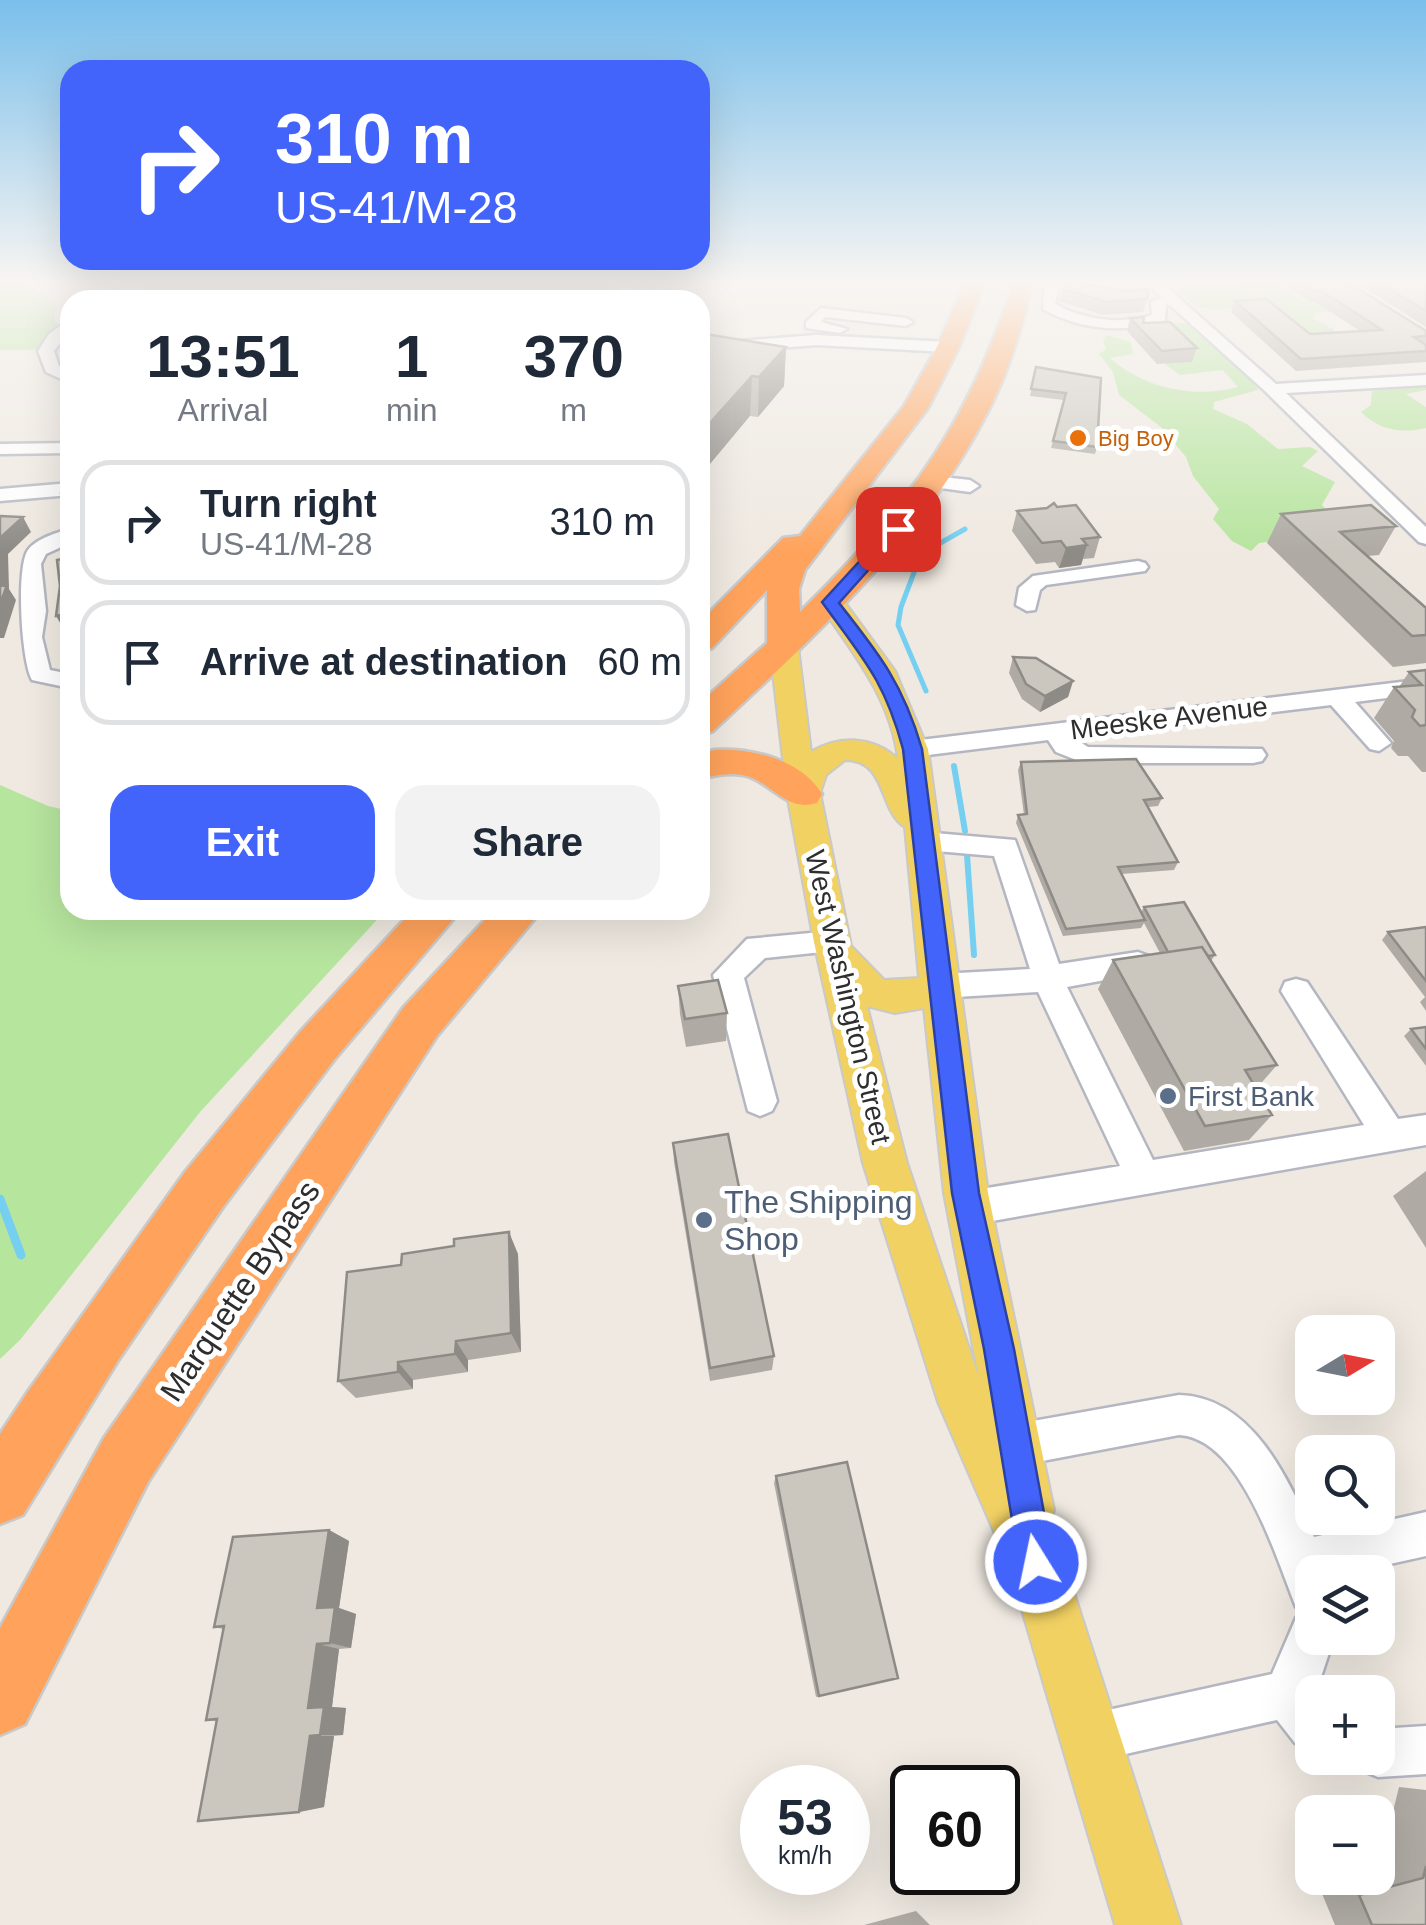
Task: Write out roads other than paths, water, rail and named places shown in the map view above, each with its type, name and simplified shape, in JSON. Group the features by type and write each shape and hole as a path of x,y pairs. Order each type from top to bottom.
{"highway":[{"path":"784,647 783,588 790,569 915,408 952,373"},
{"path":"710,714 878,553 933,482 963,432 970,373"},
{"path":"885,446 886,467 898,478 933,482"},
{"path":"710,630 859,479"},
{"path":"710,765 750,762 772,770 802,794"},
{"path":"0,1492 82,1357 284,1085 430,920"},
{"name":"Marquette Bypass","path":"0,1699 126,1460 420,1022 511,920"}],"main road":[{"name":"West Washington Street","path":"830,602 883,669 901,706 912,749 969,1208 1036,1562 1148,1925"},
{"name":"West Washington Street","path":"784,647 802,794 832,942 886,1163 936,1328 963,1402 1036,1562"},
{"path":"802,794 810,769 817,761 838,752 871,756 888,769 924,842"},
{"path":"832,942 853,980 871,994 906,997 940,986"}],"street":[{"path":"1252,373 1426,538"},
{"path":"1272,389 1426,380"},
{"path":"0,449 60,448"},
{"path":"933,482 970,486"},
{"path":"0,494 60,490"},
{"path":"60,540 38,550 31,564 33,654 40,675 60,680"},
{"path":"1027,606 1030,588 1040,580 1138,567"},
{"name":"Meeske Avenue","path":"912,749 1426,686"},
{"path":"1338,698 1378,742"},
{"path":"1055,732 1065,746 1084,755 1253,754"},
{"path":"924,842 1005,847 1048,976 1144,1178"},
{"path":"760,1101 728,975 757,947 832,942"},
{"path":"940,986 1016,983 1138,964"},
{"path":"1296,991 1390,1136"},
{"path":"969,1208 1426,1130"},
{"path":"1016,1445 1180,1416 1202,1416 1222,1430 1249,1460 1297,1555"},
{"path":"1367,1555 1426,1534"},
{"path":"1090,1738 1295,1711"},
{"path":"1395,1752 1426,1750"}],"waterway":[{"path":"926,691 898,625 901,607 921,554 965,529"},
{"path":"954,766 965,831"},
{"path":"967,855 974,955"},
{"path":"0,1199 21,1255"}],"place":[{"name":"Big Boy","path":"1078,438"},
{"name":"First Bank","path":"1168,1096"},
{"name":"The Shipping Shop","path":"704,1220"}]}
